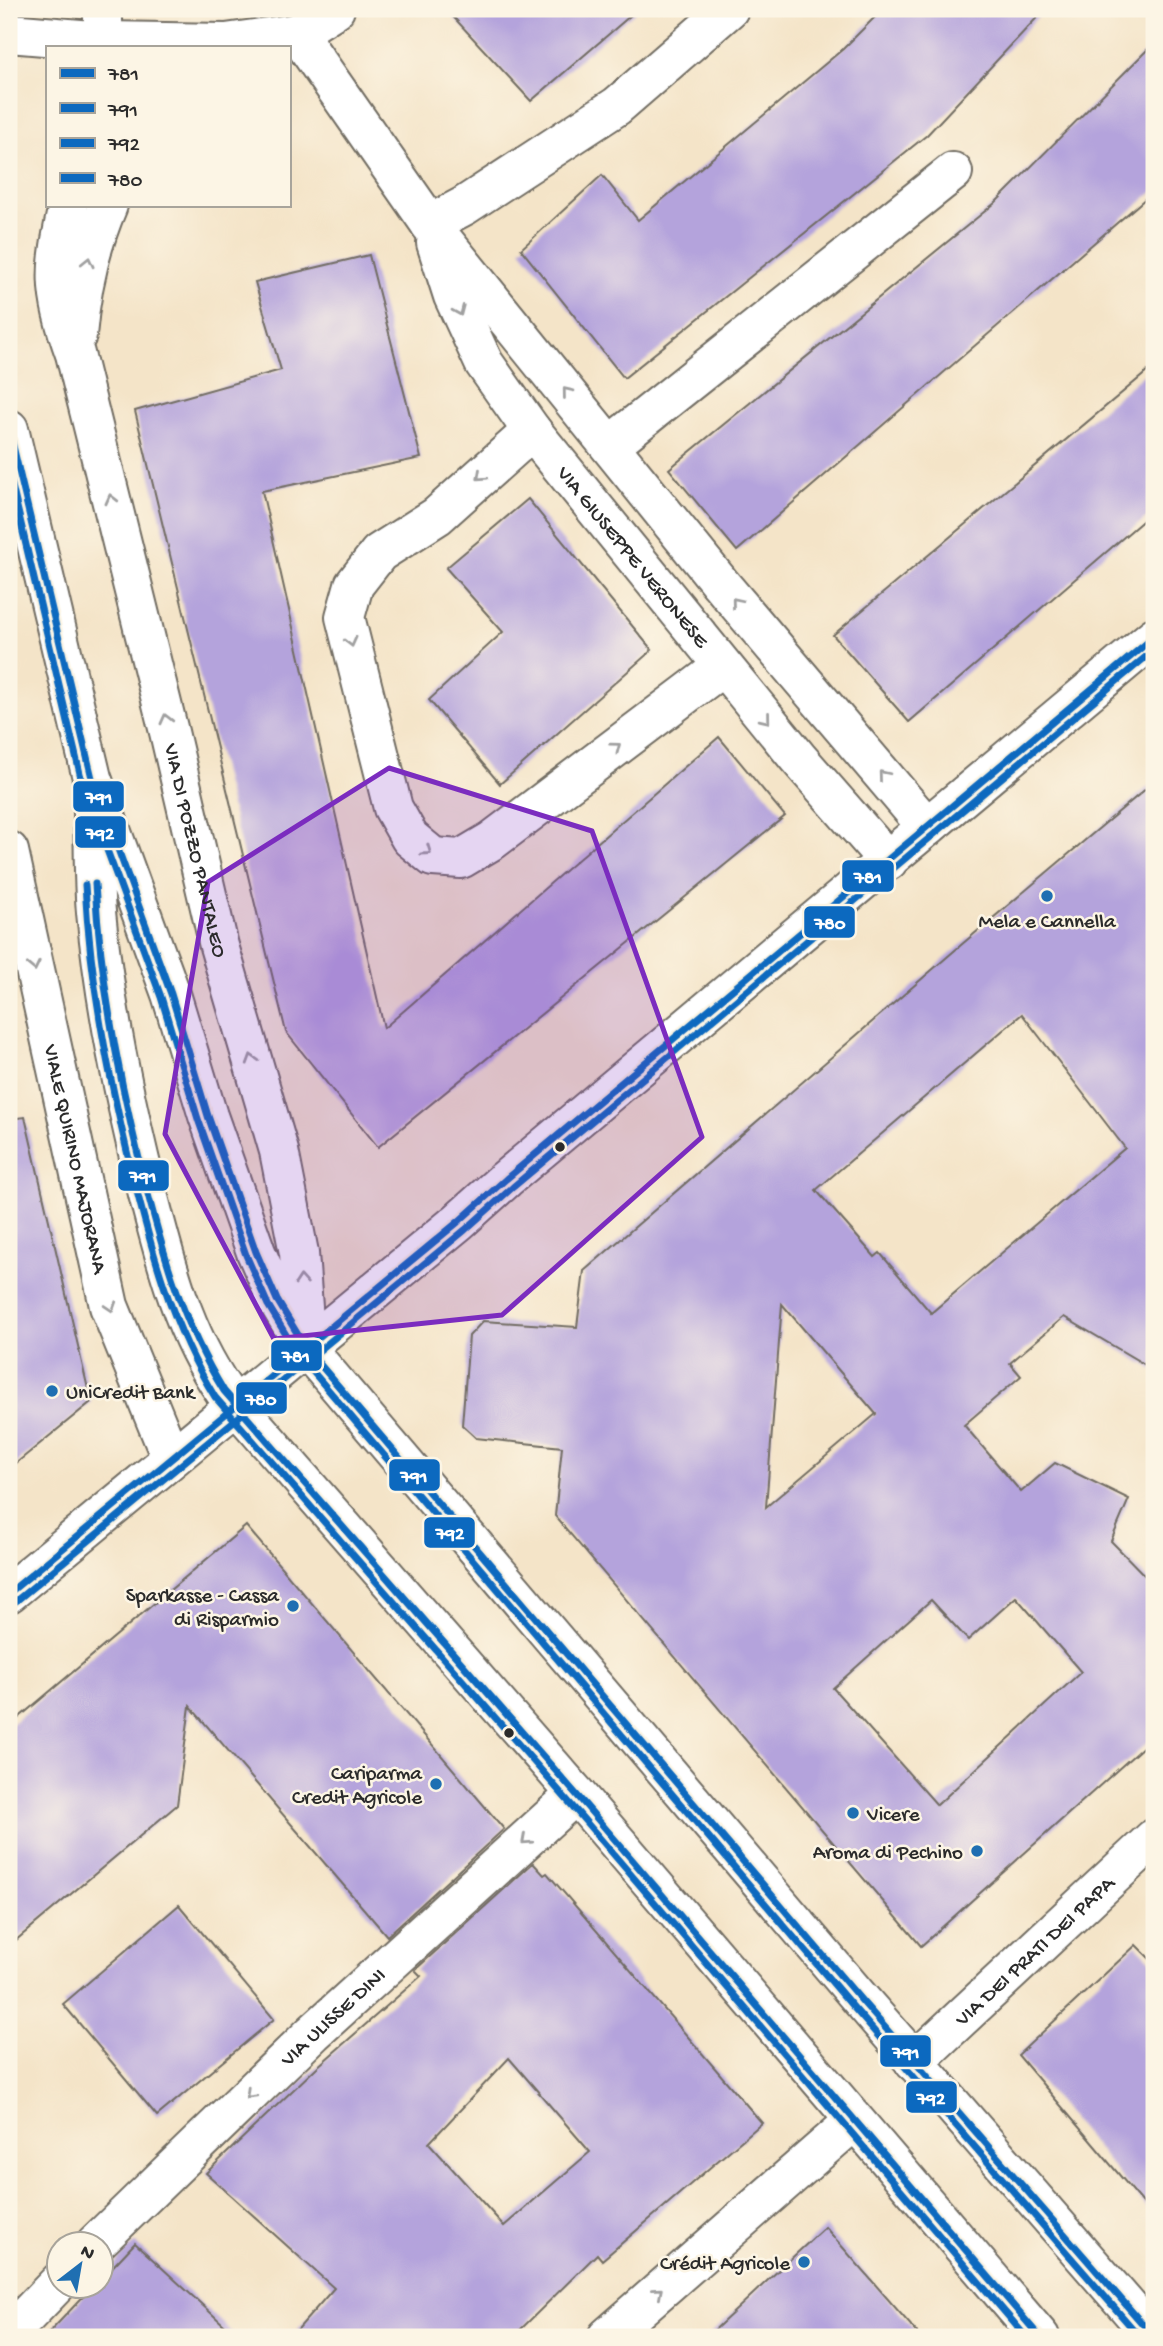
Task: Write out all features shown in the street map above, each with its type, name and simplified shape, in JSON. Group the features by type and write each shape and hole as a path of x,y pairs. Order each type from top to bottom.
{"main road":[{"path":"9,33 104,32 226,43 284,40 335,9"},
{"path":"430,223 464,206 617,106 729,9"},
{"name":"VIA GIUSEPPE VERONESE","path":"290,48 720,583 927,827"},
{"path":"610,445 953,172"},
{"name":"VIA DI POZZO PANTALEO","path":"68,206 57,261 56,288 75,354 169,732 222,959 279,1151 299,1253 306,1348"},
{"name":"VIA DI POZZO PANTALEO","path":"75,354 83,281 92,243 108,206"},
{"name":"VIA GIUSEPPE VERONESE","path":"430,223 453,296 468,331 484,363 532,431 722,667 888,861"},
{"path":"9,429 92,778 171,994 208,1116 256,1252 277,1300 306,1348 352,1405 914,2062 1154,2337"},
{"path":"532,431 437,516 379,552 354,584 345,617 393,808 410,838 433,857 461,859 493,841 722,667"},
{"path":"9,1592 306,1348 1154,637"},
{"path":"92,778 96,910 116,1053 155,1222 185,1322 209,1370 224,1391 576,1794 1040,2337"},
{"name":"VIALE QUIRINO MAJORANA","path":"9,851 109,1306 171,1458"},
{"name":"VIA ULISSE DINI","path":"110,2230 313,2033 576,1794"},
{"name":"VIA DEI PRATI DEI PAPA","path":"914,2062 1154,1838"},
{"path":"607,2337 854,2121"},
{"path":"9,2334 46,2296"}],"highlighted area":[{"path":"389,768 592,831 702,1137 502,1315 274,1339 165,1134 208,882"}],"building":[{"path":"446,9 638,9 531,101"},
{"path":"883,9 1045,9 927,135 624,378 521,249 602,175 638,220 843,49"},
{"path":"1154,43 1154,191 737,551 669,469 995,203"},
{"path":"369,255 421,458 262,491 384,1028 719,737 785,816 378,1147 286,1032 135,411 281,370 255,282"},
{"path":"1154,366 1154,511 909,722 833,635"},
{"path":"528,499 652,650 500,784 429,700 503,632 446,568"},
{"path":"1154,782 1154,1370 1064,1317 1010,1363 1021,1376 964,1425 1021,1492 1055,1463 1129,1499 1111,1541 1154,1585 1154,1737 921,1946 555,1516 562,1447 476,1438 462,1425 469,1336 483,1321 577,1327 584,1271","holes":["1022,1014 1125,1148 931,1313 880,1253 875,1257 816,1190","782,1304 876,1414 766,1507","1016,1597 1081,1672 937,1805 833,1688 931,1600 968,1640"]},
{"path":"25,1117 91,1402 9,1469 9,1119"},
{"path":"246,1526 504,1829 387,1936 190,1706 177,1805 9,1946 9,1726"},
{"path":"533,1863 544,1875 547,1873 762,2123 602,2260 597,2254 513,2337 291,2337 334,2288 206,2173 316,2068 421,1976 415,1970","holes":["509,2058 590,2152 504,2226 429,2143"]},
{"path":"179,1905 274,2019 157,2116 63,2004"},
{"path":"1136,1945 1154,1963 1154,2216 1018,2055"},
{"path":"825,2227 921,2337 707,2337"},
{"path":"135,2243 237,2337 45,2337 80,2300 116,2300 116,2263"}],"transit line":[{"name":"791","path":"9,429 92,778 171,994 208,1116 256,1252 277,1300 306,1348 862,2001 1154,2337"},
{"name":"792","path":"9,473 82,782 161,997 198,1119 246,1255 268,1305 297,1353 854,2008 1140,2337"},
{"name":"781","path":"9,1593 458,1222 1154,637"},
{"name":"780","path":"16,1601 465,1230 1154,650"},
{"name":"791","path":"95,884 111,1027 156,1226 184,1311 224,1391 576,1794 1040,2337"},
{"name":"792","path":"85,885 101,1027 139,1198 174,1314 215,1397 568,1801 1026,2337"}],"place":[{"name":"Mela e Cannella","path":"1047,896"},
{"name":"UniCredit Bank","path":"52,1391"},
{"name":"Sparkasse - Cassa di Risparmio","path":"293,1606"},
{"name":"Cariparma Credit Agricole","path":"436,1784"},
{"name":"Vicere","path":"853,1813"},
{"name":"Aroma di Pechino","path":"977,1851"},
{"name":"Crédit Agricole","path":"804,2262"}]}
